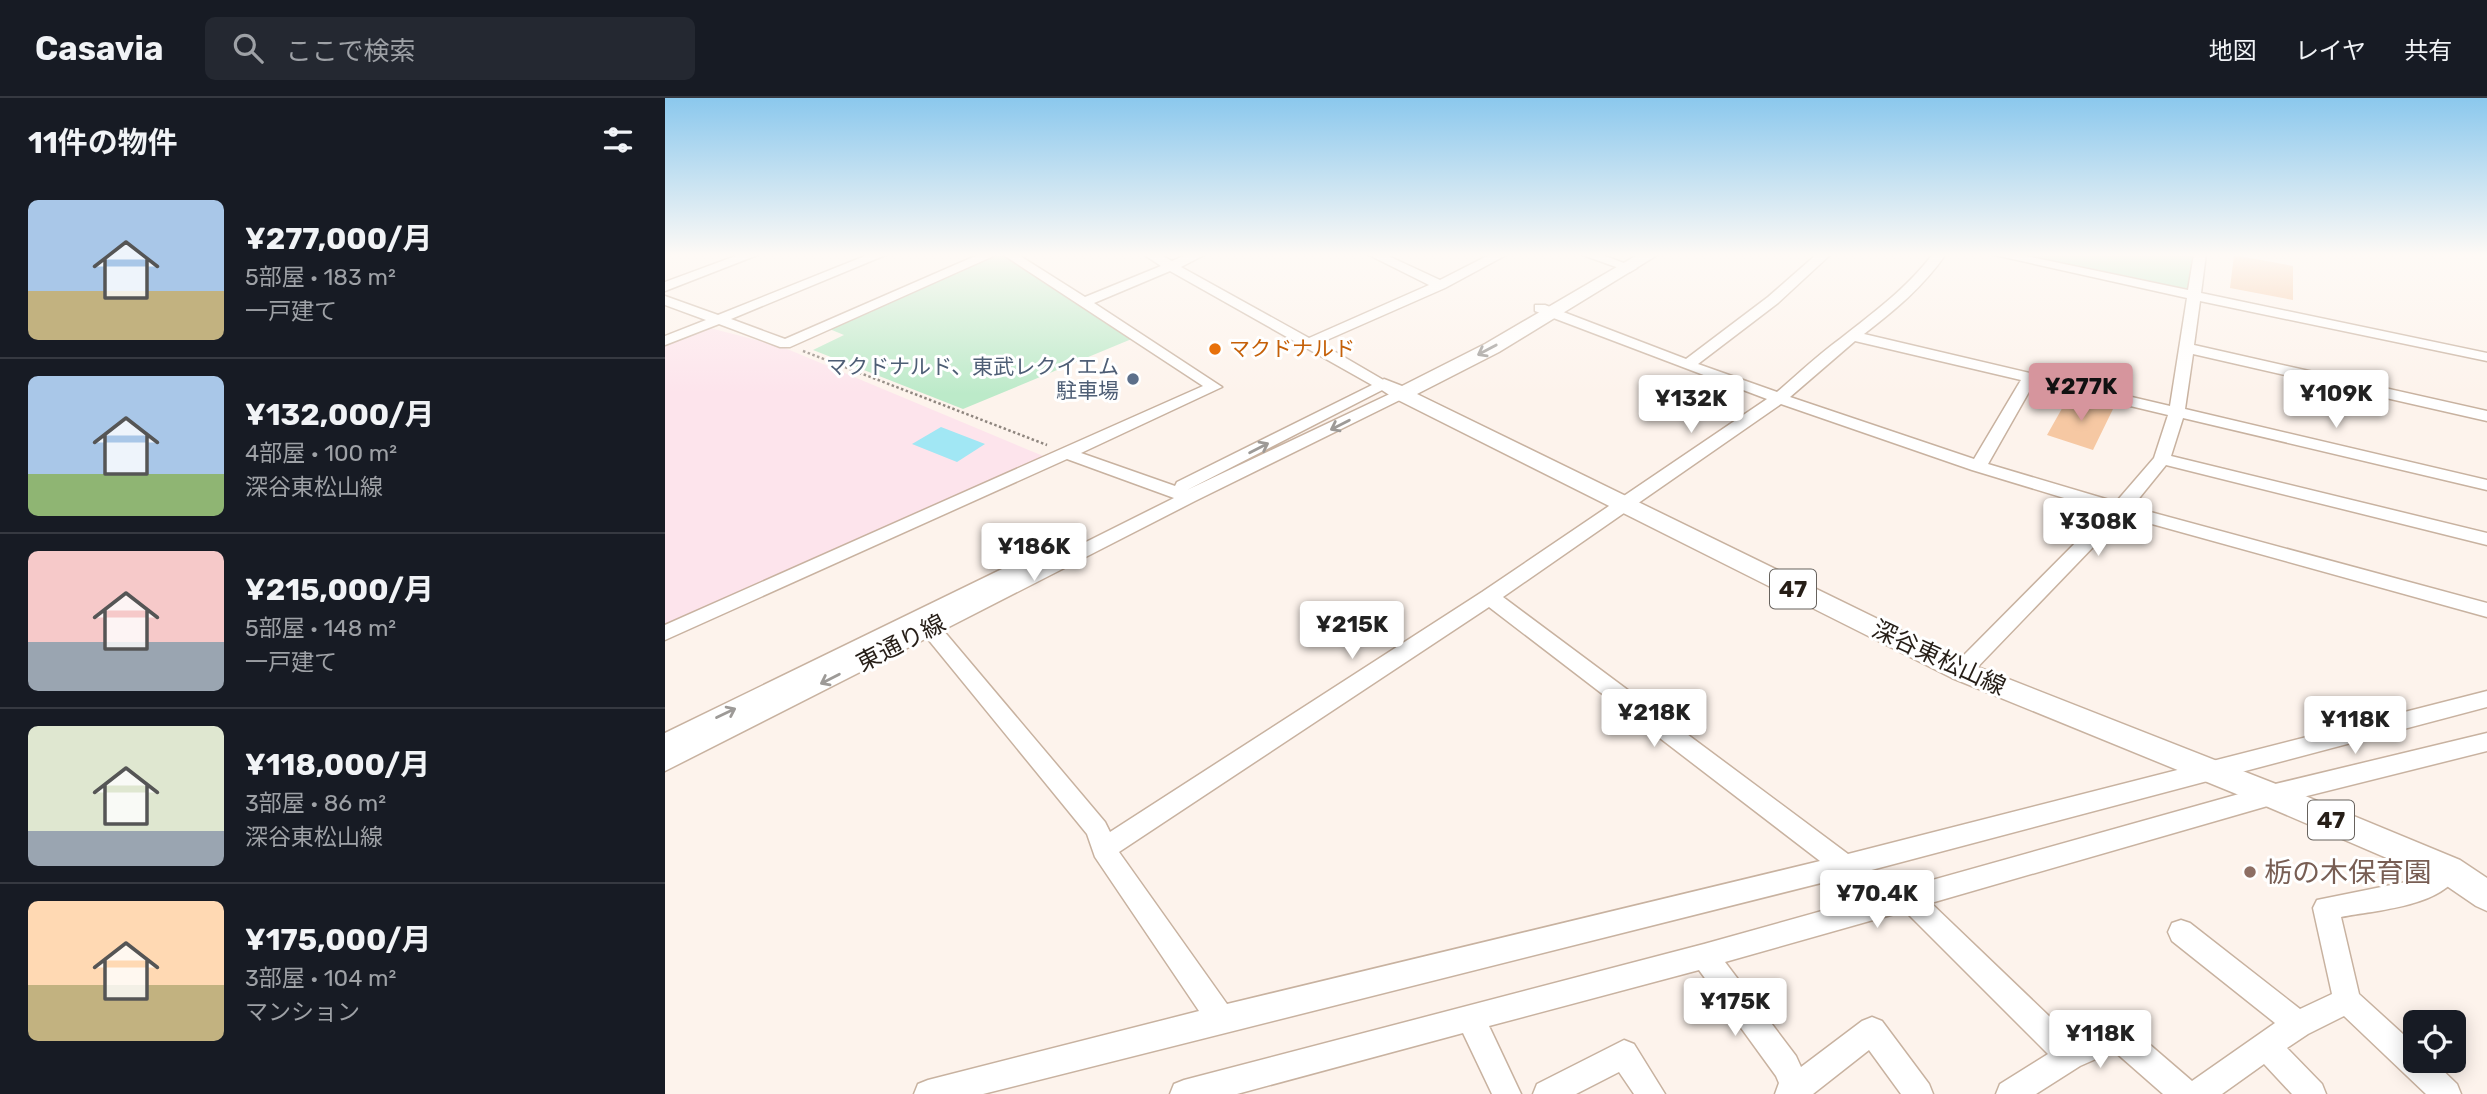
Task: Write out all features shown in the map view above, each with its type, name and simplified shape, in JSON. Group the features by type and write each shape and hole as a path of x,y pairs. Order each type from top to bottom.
{"main road":[{"path":"1392,389 1563,300"},
{"name":"深谷東松山線","path":"1392,389 1961,671 2271,795 2449,870 2487,896"}],"street":[{"path":"666,300 785,345 886,300"},
{"path":"665,341 765,300"},
{"path":"665,633 1214,387 1079,300"},
{"path":"1083,303 1089,300"},
{"path":"1233,300 1392,389"},
{"path":"1309,343 1405,300"},
{"path":"1689,364 1772,300"},
{"path":"1103,849 1489,597 1781,397 1897,300"},
{"path":"1961,671 2120,509 2162,458 2177,411 2193,300"},
{"path":"2220,300 2487,357"},
{"path":"1546,311 1978,466 2120,509 2487,610"},
{"path":"1853,336 2487,485"},
{"path":"2186,348 2487,416"},
{"path":"1978,466 2030,378"},
{"name":"東通り線","path":"665,762 925,623 1392,389"},
{"path":"1069,454 1181,494"},
{"path":"2162,458 2487,539"},
{"path":"1489,597 1845,866"},
{"path":"925,623 1097,829 1103,849 1221,1019"},
{"name":"東通り線","path":"665,743 925,623"},
{"path":"928,1094 1845,866 2487,699"},
{"path":"1184,1094 1704,956 2271,795 2487,742"},
{"path":"2447,1094 2347,1001 2326,908 2422,890 2449,870"},
{"path":"1908,897 2070,1056"},
{"path":"2181,932 2298,1024"},
{"path":"1704,956 1786,1066 1794,1092 1872,1031 1919,1094"},
{"path":"2197,1094 2298,1024 2347,1001"},
{"path":"1470,1017 1507,1094"},
{"path":"2010,1094 2070,1056 2117,1035 2185,1094"},
{"path":"2267,1047 2312,1094"},
{"path":"1547,1094 1624,1054 1651,1094"}],"path":[{"path":"785,345 1069,454"}],"shaded area":[{"path":"710,328 780,346 1048,458 665,628 665,344"}],"green space":[{"path":"890,300 1076,300 1134,338 963,409 813,350 844,335 827,328"}],"water":[{"path":"941,427 985,444 957,462 912,444"}],"building":[{"path":"2069,396 2113,409 2093,450 2047,435"}],"place":[{"name":"マクドナルド","path":"1215,349"},
{"name":"マクドナルド、東武レクイエム 駐車場","path":"1133,379"},
{"name":"栃の木保育園","path":"2250,872"}]}
